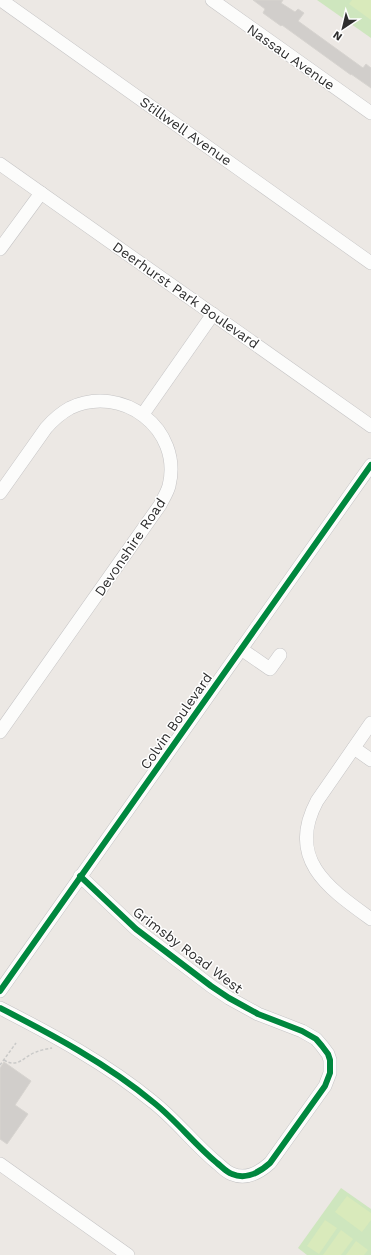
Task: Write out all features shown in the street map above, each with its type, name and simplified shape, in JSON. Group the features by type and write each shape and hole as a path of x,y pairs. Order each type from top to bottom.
{"street":[{"name":"Stillwell Avenue","path":"1,0 371,263"},
{"name":"Nassau Avenue","path":"212,0 371,113"},
{"name":"Deerhurst Park Boulevard","path":"0,164 371,426"},
{"path":"0,250 41,193"},
{"path":"0,493 46,428 55,418 72,408 84,403 96,401 109,402 122,404 143,414 213,314"},
{"name":"Devonshire Road","path":"0,732 160,505 166,494 170,474 168,452 158,430 143,414"},
{"name":"Colvin Boulevard","path":"0,991 371,465"},
{"path":"241,649 274,674 280,655"},
{"path":"371,723 317,801 310,814 306,830 307,850 320,876 330,888 371,919"},
{"path":"354,748 371,760"},
{"name":"Grimsby Road West","path":"0,1008 47,1032 136,1088 173,1119 208,1156 231,1174 242,1176 250,1175 263,1170 270,1163 324,1086 330,1073 330,1060 328,1054 316,1039 302,1031 258,1014 211,986 136,929 80,876"},
{"path":"0,1164 128,1255"}],"path":[{"path":"0,1065 16,1043"},
{"path":"4,1060 9,1063 18,1062 36,1052 57,1046"}],"green space":[{"path":"317,0 371,0 371,38"},
{"path":"352,0 371,0 371,20 349,4"},
{"path":"341,1188 371,1209 371,1255 307,1255 298,1248"},
{"path":"347,1196 371,1213 371,1220 362,1232 335,1212"},
{"path":"325,1220 337,1228 319,1254 307,1246"},
{"path":"341,1230 353,1239 341,1255 323,1255"},
{"path":"356,1241 368,1250 364,1255 346,1255"}],"building":[{"path":"253,0 283,0 281,3 295,12 298,9 304,13 298,21 363,68 366,64 371,68 371,88 263,13 265,9"},
{"path":"4,1062 31,1081 15,1105 28,1114 7,1144 0,1139 0,1068"}],"cycle path":[{"path":"0,991 371,465"},
{"path":"0,1008 60,1040 117,1075 161,1109 224,1169 237,1176 248,1176 270,1163 325,1086 330,1073 330,1060 328,1054 316,1039 302,1031 258,1014 211,986 136,929 80,876"}]}
